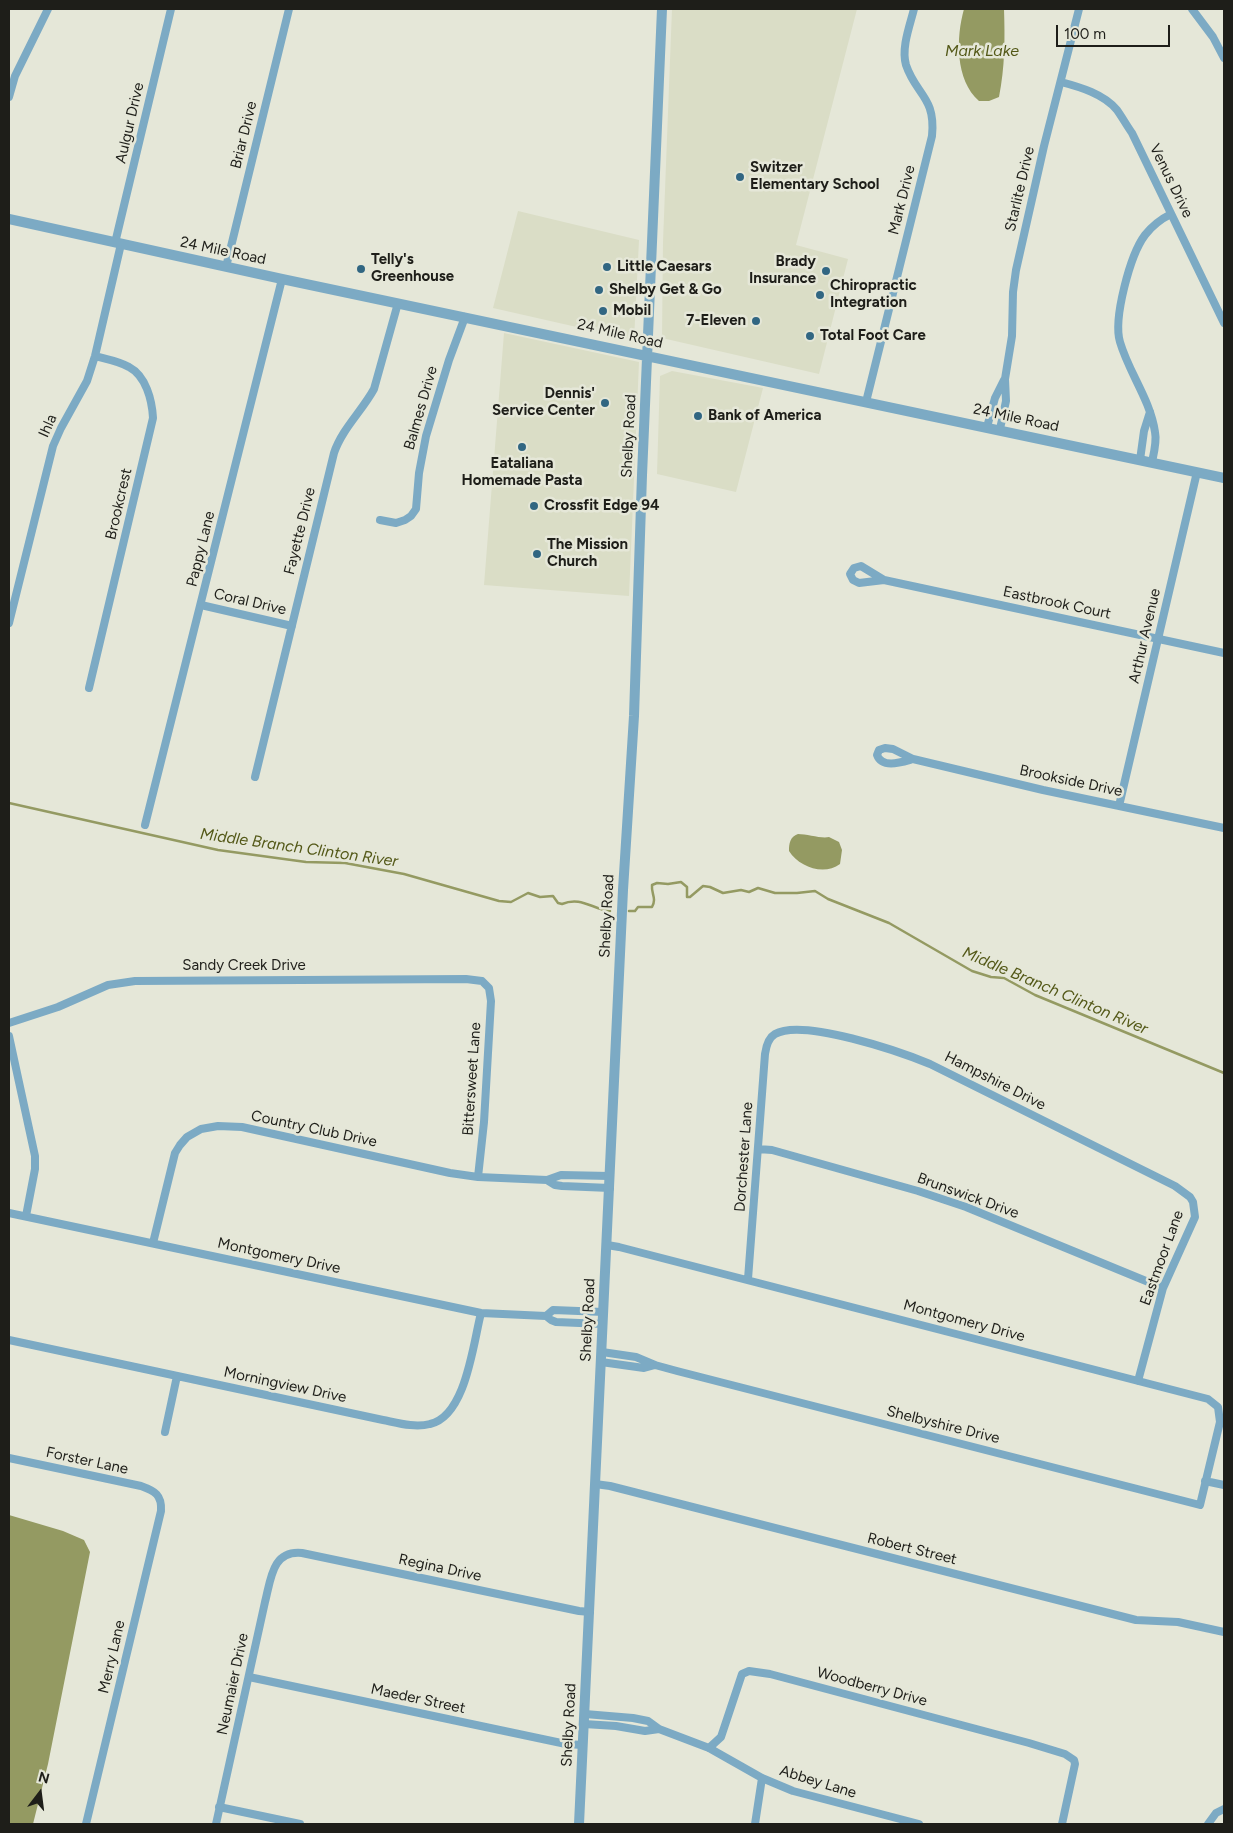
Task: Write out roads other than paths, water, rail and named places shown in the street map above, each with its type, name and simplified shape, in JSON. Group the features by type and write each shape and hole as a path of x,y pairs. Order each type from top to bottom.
{"street":[{"path":"9,97 22,61 48,9"},
{"name":"Aulgur Drive","path":"118,244 172,9"},
{"name":"Briar Drive","path":"226,267 289,9"},
{"name":"Shelby Road","path":"579,1824 622,920 634,711 662,9"},
{"name":"Mark Drive","path":"866,402 932,136 932,112 926,98 910,75 906,64 906,44 914,9"},
{"name":"Starlite Drive","path":"1000,430 1006,400 1006,379 1012,336 1012,292 1016,270 1079,9"},
{"path":"1192,9 1213,36 1224,58"},
{"name":"Venus Drive","path":"1061,82 1095,94 1106,100 1116,109 1132,133 1224,322"},
{"path":"1152,462 1156,433 1146,400 1124,352 1118,334 1118,324 1122,300 1138,247 1144,236 1154,225 1171,214"},
{"name":"24 Mile Road","path":"9,220 1224,478"},
{"name":"Ihla","path":"9,623 53,446 87,381 95,356 118,244"},
{"name":"Pappy Lane","path":"145,825 282,279"},
{"name":"Fayette Drive","path":"255,777 334,453 340,436 368,400 374,388 398,303"},
{"name":"Balmes Drive","path":"380,520 396,522 404,520 411,516 416,509 419,473 426,436 449,360 465,317"},
{"name":"Brookcrest","path":"89,688 153,418 152,404 138,374 122,364 95,356"},
{"name":"Starlite Drive","path":"987,427 994,398 1006,379"},
{"path":"1140,460 1144,431 1150,412"},
{"name":"Arthur Avenue","path":"1119,806 1197,472"},
{"name":"Eastbrook Court","path":"884,580 1224,653"},
{"name":"Coral Drive","path":"201,605 292,626"},
{"name":"Brookside Drive","path":"913,759 1043,790 1224,828"},
{"name":"Sandy Creek Drive","path":"9,1023 52,1010 108,986 135,981 466,979 487,984"},
{"name":"Bittersweet Lane","path":"478,1177 484,1122 491,1001 487,984"},
{"name":"Hampshire Drive","path":"770,1038 782,1031 811,1031 864,1041 912,1057 1175,1186 1184,1191 1193,1202"},
{"path":"9,1036 35,1156 35,1169 26,1216"},
{"name":"Dorchester Lane","path":"748,1279 765,1054 770,1038"},
{"name":"Country Club Drive","path":"153,1243 175,1153 192,1133 210,1126 242,1127 450,1173 478,1177 547,1180 561,1175 610,1176"},
{"name":"Brunswick Drive","path":"758,1149 772,1150 944,1199 1163,1288"},
{"name":"Country Club Drive","path":"547,1180 555,1185 562,1186 610,1188"},
{"name":"Eastmoor Lane","path":"1138,1381 1163,1288 1195,1216 1193,1202"},
{"name":"Montgomery Drive","path":"9,1213 481,1313 546,1316 556,1322 603,1324"},
{"name":"Montgomery Drive","path":"607,1245 748,1279 1208,1399 1218,1407 1220,1422 1205,1481"},
{"name":"Montgomery Drive","path":"546,1316 553,1310 604,1312"},
{"name":"Morningview Drive","path":"9,1340 406,1425 429,1425 445,1417 460,1396 481,1313"},
{"name":"Shelbyshire Drive","path":"602,1357 644,1368 655,1366 1200,1505 1205,1481"},
{"path":"165,1432 177,1376"},
{"name":"Forster Lane","path":"9,1458 141,1486 152,1490 158,1495"},
{"path":"1205,1481 1224,1485"},
{"name":"Robert Street","path":"595,1484 610,1486 1136,1620 1178,1622 1224,1632"},
{"name":"Merry Lane","path":"86,1824 161,1511 161,1502 158,1495"},
{"name":"Regina Drive","path":"285,1554 302,1553 590,1612"},
{"name":"Neumaier Drive","path":"216,1824 272,1576 278,1561 285,1554"},
{"name":"Woodberry Drive","path":"710,1748 722,1737 742,1674 752,1670 1065,1754 1074,1760 1074,1772 1062,1824"},
{"name":"Maeder Street","path":"248,1677 566,1744 583,1745"},
{"name":"Abbey Lane","path":"584,1719 645,1731 659,1729 710,1748 762,1778 807,1796 920,1824"},
{"path":"755,1824 762,1778"},
{"path":"219,1807 300,1824"},
{"path":"1208,1824 1213,1816 1222,1810"}],"water":[{"name":"Mark Lake","path":"964,9 1004,9 1004,53 1001,86 999,97 989,101 979,101 965,82 959,58 961,20"},
{"path":"798,834 829,837 839,842 842,850 840,864 834,868 827,869 812,868 793,857 789,851 789,845 793,837"},
{"path":"9,1515 63,1531 84,1540 90,1552 48,1764 33,1824 9,1824"}],"waterway":[{"name":"Middle Branch Clinton River","path":"9,803 218,850 306,862 345,863 404,874 499,901 511,902 528,893 540,897 553,896 558,903 562,904 575,901 610,911"},
{"name":"Middle Branch Clinton River","path":"629,911 635,911 638,907 652,907 654,901 652,885 657,883 681,882 687,887 687,897 690,897 703,886 723,893 741,890 749,892 758,888 775,893 815,891 828,899 889,923 972,971 991,977 1004,978 1035,995 1224,1073"}],"place":[{"name":"Switzer Elementary School","path":"740,177"},
{"name":"Little Caesars","path":"607,267"},
{"name":"Telly's Greenhouse","path":"361,269"},
{"name":"Brady Insurance","path":"826,271"},
{"name":"Shelby Get & Go","path":"599,290"},
{"name":"Chiropractic Integration","path":"820,295"},
{"name":"Mobil","path":"603,311"},
{"name":"7-Eleven","path":"756,321"},
{"name":"Total Foot Care","path":"810,336"},
{"name":"Dennis' Service Center","path":"605,403"},
{"name":"Bank of America","path":"698,416"},
{"name":"Eataliana Homemade Pasta","path":"522,447"},
{"name":"Crossfit Edge 94","path":"534,506"},
{"name":"The Mission Church","path":"537,554"}]}
